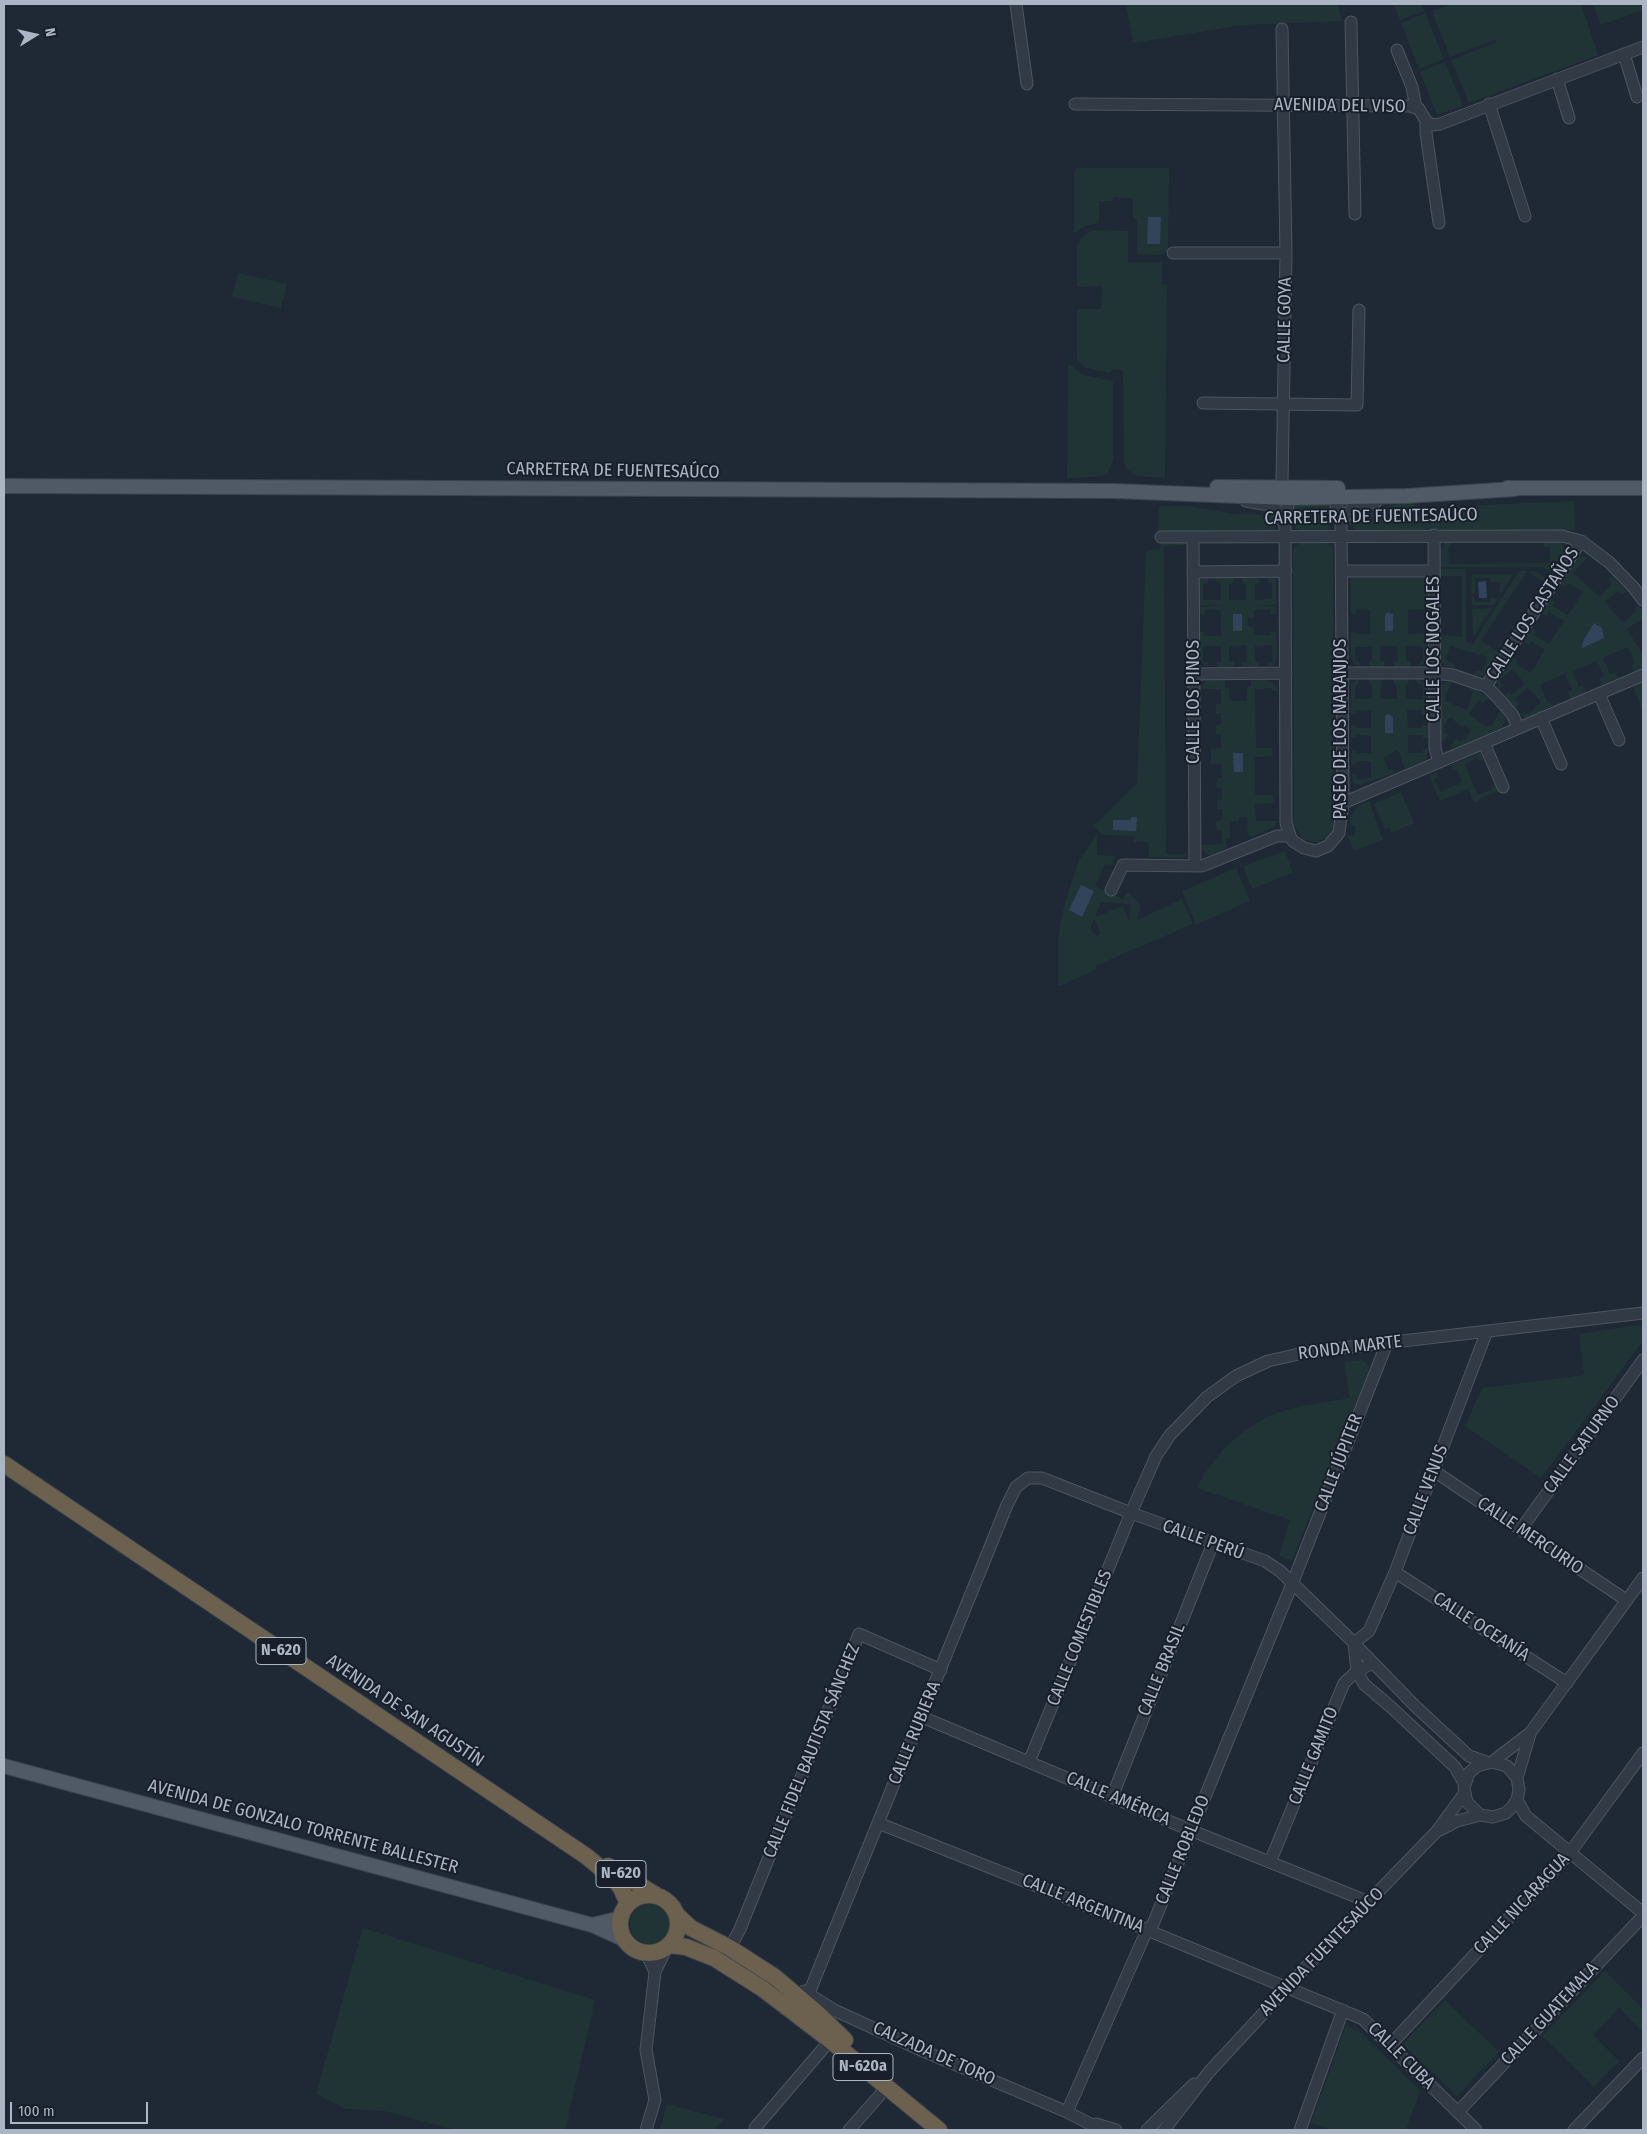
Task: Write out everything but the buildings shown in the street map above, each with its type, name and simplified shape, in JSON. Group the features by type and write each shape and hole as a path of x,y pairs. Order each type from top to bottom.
{"highway":[{"name":"AVENIDA DE SAN AGUSTÍN","path":"4,1464 586,1856 615,1880 621,1888 624,1911"},
{"name":"AVENIDA DE SAN AGUSTÍN","path":"586,1856 606,1865 656,1895"},
{"name":"N-620","path":"625,1940 620,1925 624,1911 641,1896 656,1895 666,1900 678,1916"},
{"name":"N-620a","path":"678,1916 691,1928 730,1948 783,1983 815,2011 925,2119"},
{"path":"625,1940 630,1946 646,1953 656,1953 668,1947 676,1937 679,1927 678,1916"},
{"name":"N-620a","path":"668,1947 686,1947 714,1958 764,1989 831,2041 939,2130"}],"main road":[{"name":"CARRETERA DE FUENTESAÚCO","path":"4,486 1114,491 1224,497 1255,497 1286,492"},
{"name":"CARRETERA DE FUENTESAÚCO","path":"1331,492 1372,487 1643,488"},
{"name":"CARRETERA DE FUENTESAÚCO","path":"1114,491 1168,488 1286,492"},
{"name":"CARRETERA DE FUENTESAÚCO","path":"1331,492 1406,496 1514,489"},
{"path":"1286,492 1331,492"},
{"name":"AVENIDA DE GONZALO TORRENTE BALLESTER","path":"4,1766 592,1925 625,1940"},
{"name":"AVENIDA DE GONZALO TORRENTE BALLESTER","path":"592,1925 624,1911"}],"street":[{"path":"1016,4 1028,84"},
{"path":"1351,22 1355,214"},
{"path":"1282,28 1286,254"},
{"name":"AVENIDA DEL VISO","path":"1075,104 1416,108 1426,122 1432,125 1440,124 1643,47"},
{"path":"1397,50 1412,87 1416,108"},
{"path":"1624,54 1637,96"},
{"path":"1557,80 1569,118"},
{"path":"1490,104 1525,216"},
{"path":"1426,122 1439,223"},
{"name":"CALLE GOYA","path":"1174,253 1286,254 1282,483 1286,492"},
{"path":"1203,403 1357,405 1359,310"},
{"path":"1111,890 1123,865 1195,866 1211,864 1277,836 1290,836 1286,823 1286,492"},
{"name":"PASEO DE LOS NARANJOS","path":"1290,836 1304,848 1316,851 1328,846 1339,834 1343,803 1341,522 1331,492"},
{"path":"1341,522 1351,509 1363,502 1379,502 1406,496"},
{"path":"1224,497 1268,505 1278,511 1286,532"},
{"name":"CARRETERA DE FUENTESAÚCO","path":"1161,537 1286,532 1341,536 1548,535 1562,536 1581,541"},
{"name":"CALLE LOS NOGALES","path":"1434,535 1436,748 1440,762"},
{"name":"CALLE LOS PINOS","path":"1192,537 1195,866"},
{"path":"1581,541 1610,563 1643,600"},
{"name":"CALLE LOS CASTAÑOS","path":"1486,686 1581,541"},
{"path":"1341,571 1434,571"},
{"path":"1193,572 1286,572"},
{"path":"1342,673 1434,672 1453,675 1486,686 1512,714 1519,728"},
{"path":"1194,674 1286,673"},
{"path":"1343,803 1643,675"},
{"path":"1599,694 1619,740"},
{"path":"1541,718 1561,764"},
{"path":"1484,743 1503,787"},
{"name":"RONDA MARTE","path":"1131,1514 1156,1456 1170,1435 1207,1397 1236,1376 1268,1361 1387,1343 1643,1313"},
{"name":"CALLE VENUS","path":"1354,1643 1368,1631 1395,1572 1487,1331"},
{"name":"CALLE JÚPITER","path":"1292,1584 1387,1343"},
{"name":"CALLE SATURNO","path":"1521,1529 1643,1360"},
{"name":"CALLE MERCURIO","path":"1434,1471 1626,1600"},
{"name":"CALLE PERÚ","path":"1028,1478 1042,1478 1131,1514 1265,1561 1280,1571 1415,1706 1469,1756 1489,1762"},
{"name":"CALLE RUBIERA","path":"809,1993 1007,1505 1016,1487 1028,1478"},
{"name":"CALLE COMESTIBLES","path":"1029,1762 1131,1514"},
{"name":"CALLE BRASIL","path":"1112,1797 1213,1543"},
{"name":"CALLE OCEANÍA","path":"1395,1572 1567,1683"},
{"path":"1464,1788 1473,1770 1489,1762 1530,1733 1626,1600 1642,1581"},
{"name":"CALLE ROBLEDO","path":"1067,2112 1147,1930 1153,1924 1292,1584"},
{"name":"CALLE FIDEL BAUTISTA SÁNCHEZ","path":"730,1948 740,1929 860,1634 941,1670"},
{"path":"1354,1643 1357,1671 1364,1684 1455,1767 1464,1788 1467,1802 1480,1815 1493,1817 1506,1813 1526,1816"},
{"name":"CALLE GAMITO","path":"1270,1862 1344,1683 1357,1671 1373,1663"},
{"name":"CALLE AMÉRICA","path":"922,1717 1190,1830 1369,1902"},
{"path":"1506,1813 1517,1800 1519,1789 1517,1778 1530,1733"},
{"name":"CALLE NICARAGUA","path":"1390,2045 1569,1854 1643,1753"},
{"path":"1489,1762 1507,1766 1517,1778"},
{"name":"AVENIDA FUENTESAÚCO","path":"1164,2130 1209,2072 1436,1832 1464,1788"},
{"path":"1517,1800 1526,1816 1643,1915"},
{"name":"AVENIDA FUENTESAÚCO","path":"1436,1832 1457,1821 1480,1815"},
{"name":"CALLE ARGENTINA","path":"878,1823 1287,1988"},
{"name":"CALLE GUATEMALA","path":"1458,2112 1643,1915"},
{"path":"646,2130 655,2100 646,2050 655,1972 668,1947"},
{"path":"646,1953 655,1972"},
{"name":"CALZADA DE TORO","path":"783,1983 809,1993 834,2010 921,2050 1067,2112 1102,2130"},
{"name":"CALLE CUBA","path":"1287,1988 1363,2019 1476,2130"},
{"path":"1300,2130 1343,2010"},
{"path":"755,2128 827,2044"},
{"path":"1574,2130 1643,2058"},
{"name":"AVENIDA FUENTESAÚCO","path":"1147,2130 1209,2072"},
{"path":"850,2130 880,2095"},
{"name":"CALZADA DE TORO","path":"1087,2121 1116,2130"}],"green space":[{"path":"1126,4 1338,4 1342,21 1243,25 1133,43"},
{"path":"1393,4 1422,4 1424,11 1400,20"},
{"path":"1451,4 1581,4 1598,55 1469,103 1451,60 1497,42 1496,39 1450,57 1432,11"},
{"path":"1593,4 1643,4 1643,10 1601,25"},
{"path":"1425,13 1444,59 1419,69 1401,23"},
{"path":"1445,62 1463,106 1437,115 1420,72"},
{"path":"1076,168 1169,168 1168,251 1160,255 1137,254 1137,219 1133,219 1133,199 1113,197 1113,201 1099,201 1099,223 1082,227 1077,233 1074,232 1074,174"},
{"path":"1096,230 1128,231 1128,262 1162,262 1162,284 1167,285 1165,478 1137,476 1126,469 1124,462 1123,370 1113,370 1109,373 1086,368 1077,359 1077,312 1080,309 1101,309 1102,286 1077,287 1077,245 1088,232"},
{"path":"238,273 287,284 281,308 232,297"},
{"path":"1068,363 1083,375 1113,381 1113,460 1108,473 1102,476 1067,479"},
{"path":"1412,501 1416,508 1574,501 1575,530 1358,532 1349,524 1353,514 1362,508 1382,508"},
{"path":"1332,503 1334,517 1329,530 1300,532 1292,524 1292,504"},
{"path":"1159,506 1189,506 1234,514 1275,515 1278,522 1274,531 1269,532 1158,532"},
{"path":"1450,540 1450,547 1448,547 1449,564 1550,563 1550,547 1544,547 1544,541 1560,541 1564,547 1564,555 1553,574 1543,567 1440,567 1440,549 1444,543"},
{"path":"1161,542 1184,542 1185,545 1164,546 1166,854 1186,854 1185,857 1180,858 1149,857 1149,842 1134,842 1134,836 1103,835 1094,826 1137,783 1146,551 1160,549"},
{"path":"1326,542 1333,551 1334,825 1331,834 1315,842 1303,839 1294,825 1293,551 1295,546 1301,543"},
{"path":"1578,557 1588,557 1573,573 1600,597 1612,584 1608,580 1612,576 1626,591 1622,595 1618,591 1605,602 1623,623 1636,611 1634,608 1638,605 1643,611 1643,621 1642,619 1627,629 1643,655 1643,668 1634,672 1631,665 1635,663 1628,647 1603,658 1610,674 1615,672 1618,678 1602,685 1599,679 1604,676 1597,661 1572,671 1579,687 1583,686 1586,692 1571,699 1568,692 1572,690 1565,674 1540,685 1547,701 1552,706 1530,717 1525,717 1520,715 1524,711 1528,714 1541,702 1528,688 1515,699 1519,704 1515,708 1504,696 1509,692 1512,695 1525,684 1513,669 1499,680 1503,685 1498,689 1498,680 1513,657 1518,660 1516,664 1531,673 1545,650 1531,641 1528,645 1522,642 1532,628 1537,631 1534,635 1549,644 1564,621 1549,612 1546,616 1541,613 1550,599 1555,602 1553,606 1568,615 1583,592 1569,583 1565,587 1560,584"},
{"path":"1440,569 1466,569 1466,642 1473,644 1519,571 1527,571 1481,641 1500,653 1483,676 1474,675 1475,671 1483,671 1487,657 1450,646 1446,660 1455,665 1454,669 1445,666 1442,662 1440,635 1462,637 1462,576 1440,576"},
{"path":"1527,571 1536,571 1548,580 1545,583"},
{"path":"1472,574 1513,574 1500,596 1498,593 1500,593 1500,582 1490,582 1490,578 1475,578 1475,594 1471,594"},
{"path":"1208,578 1208,583 1203,584 1203,600 1221,600 1221,583 1216,583 1216,578 1233,578 1233,583 1229,584 1229,600 1246,600 1246,584 1242,583 1242,578 1259,578 1259,583 1255,584 1255,600 1272,599 1272,583 1267,583 1268,578 1276,578 1276,605 1248,606 1276,606 1276,615 1271,614 1271,610 1254,610 1254,618 1248,618 1248,626 1254,627 1254,635 1271,635 1271,632 1276,632 1277,656 1274,665 1268,667 1268,662 1273,662 1272,645 1255,646 1255,662 1259,662 1259,667 1242,668 1242,662 1247,662 1246,645 1229,646 1229,662 1234,662 1234,667 1217,668 1217,662 1221,662 1221,646 1203,646 1203,662 1208,662 1209,667 1202,663 1200,658 1199,632 1204,632 1205,636 1221,636 1221,610 1205,610 1204,615 1199,614 1199,607 1226,605 1199,605 1199,579"},
{"path":"1350,578 1427,578 1427,609 1408,610 1408,634 1427,633 1427,658 1425,663 1419,666 1420,661 1423,661 1423,646 1406,646 1406,661 1411,661 1411,667 1394,667 1394,661 1398,661 1397,646 1381,646 1380,661 1385,661 1384,667 1369,667 1369,661 1372,661 1372,647 1355,647 1355,661 1359,661 1359,666 1354,664 1351,656 1351,632 1370,634 1370,610 1356,609 1356,614 1351,614"},
{"path":"1471,597 1475,597 1475,602 1490,602 1490,598 1498,598 1494,605 1472,605"},
{"path":"1492,608 1474,636 1473,636 1472,609"},
{"path":"1358,679 1358,685 1355,685 1355,699 1372,699 1372,685 1370,685 1369,679 1382,679 1380,699 1397,699 1397,685 1394,684 1394,679 1408,679 1406,699 1423,699 1423,684 1418,684 1417,679 1420,679 1427,688 1428,705 1428,714 1422,714 1422,710 1407,710 1408,728 1422,728 1422,725 1428,725 1428,738 1423,738 1422,735 1408,735 1408,753 1423,753 1423,749 1428,749 1426,760 1405,769 1398,750 1383,757 1389,770 1392,769 1394,773 1360,785 1353,783 1352,775 1356,775 1357,779 1371,778 1371,761 1357,761 1356,764 1351,764 1352,751 1356,751 1356,753 1371,753 1371,736 1356,735 1356,738 1351,738 1351,725 1356,725 1356,728 1371,728 1371,711 1356,710 1356,713 1351,713 1351,684"},
{"path":"1225,680 1225,688 1229,688 1230,701 1247,701 1247,687 1251,687 1251,680 1267,680 1272,682 1277,688 1277,691 1272,691 1272,688 1255,689 1256,748 1272,748 1273,756 1255,757 1255,795 1273,795 1273,803 1255,804 1256,821 1277,821 1275,826 1252,837 1252,835 1248,835 1247,817 1239,817 1239,821 1230,821 1230,838 1226,838 1226,848 1208,855 1200,848 1201,845 1222,844 1222,830 1217,830 1216,826 1216,821 1222,820 1222,809 1217,809 1217,800 1222,799 1222,788 1217,788 1216,783 1217,778 1222,778 1221,764 1211,764 1211,749 1221,748 1221,734 1216,734 1216,725 1221,724 1221,713 1216,713 1216,704 1221,703 1221,689 1199,689 1206,681"},
{"path":"1453,680 1445,701 1467,710 1474,688 1488,698 1483,703 1479,700 1469,714 1486,727 1491,726 1501,710 1505,717 1505,722 1501,728 1462,745 1450,748 1455,739 1460,742 1463,739 1465,740 1471,730 1464,726 1463,728 1450,717 1443,727 1445,728 1443,732 1448,735 1442,744 1440,689 1443,684"},
{"path":"1643,682 1643,711 1633,686"},
{"path":"1481,753 1483,759 1479,761 1477,758 1465,764 1478,795 1491,790 1490,787 1495,785 1498,791 1474,802 1468,789 1440,801 1429,775 1436,773 1438,777 1434,779 1440,792 1462,782 1457,769 1453,770 1451,765"},
{"path":"1401,792 1414,823 1392,833 1389,828 1385,829 1374,804"},
{"path":"1369,801 1383,840 1354,851 1347,835 1354,836 1356,826 1350,824 1350,817 1358,806"},
{"path":"1097,835 1097,855 1116,856 1111,866 1105,864 1095,886 1123,899 1126,892 1135,898 1141,906 1137,920 1182,899 1193,924 1095,966 1096,969 1058,987 1058,938 1064,906 1079,860","holes":["1101,902 1131,904 1129,922 1123,906 1095,917","1094,919 1101,934 1096,936 1090,929"]},
{"path":"1285,851 1293,873 1252,889 1243,866"},
{"path":"1236,868 1250,901 1196,925 1182,891"},
{"path":"1638,1325 1643,1328 1643,1341 1541,1478 1465,1426 1482,1388 1584,1375 1579,1334"},
{"path":"1365,1361 1369,1366 1368,1374 1292,1560 1279,1556 1290,1520 1197,1488 1205,1473 1224,1448 1245,1430 1269,1416 1296,1407 1350,1398 1344,1362"},
{"path":"654,1904 661,1907 667,1913 670,1924 669,1932 661,1941 654,1944 646,1944 639,1941 631,1932 630,1920 633,1913 642,1905"},
{"path":"363,1928 595,2000 565,2130 457,2130 384,2111 346,2109 316,2094"},
{"path":"1605,1971 1643,2009 1643,2032 1619,2008 1593,2035 1619,2061 1594,2087 1542,2036"},
{"path":"1445,2000 1499,2052 1457,2096 1403,2044"},
{"path":"1346,2025 1360,2032 1420,2090 1406,2130 1333,2130 1311,2123"},
{"path":"667,2104 724,2119 713,2130 660,2130"}],"water":[{"path":"1148,217 1161,217 1160,244 1147,244"},
{"path":"1486,581 1487,598 1479,598 1478,582"},
{"path":"1388,612 1393,615 1393,631 1385,631 1385,615"},
{"path":"1233,614 1242,614 1242,631 1233,631"},
{"path":"1594,623 1602,628 1604,638 1582,648 1583,641"},
{"path":"1388,714 1393,717 1393,733 1385,733 1385,716"},
{"path":"1233,753 1243,753 1243,772 1234,772"},
{"path":"1131,817 1137,817 1136,831 1113,830 1113,820 1131,820"},
{"path":"1081,885 1094,891 1082,917 1069,910"}]}
